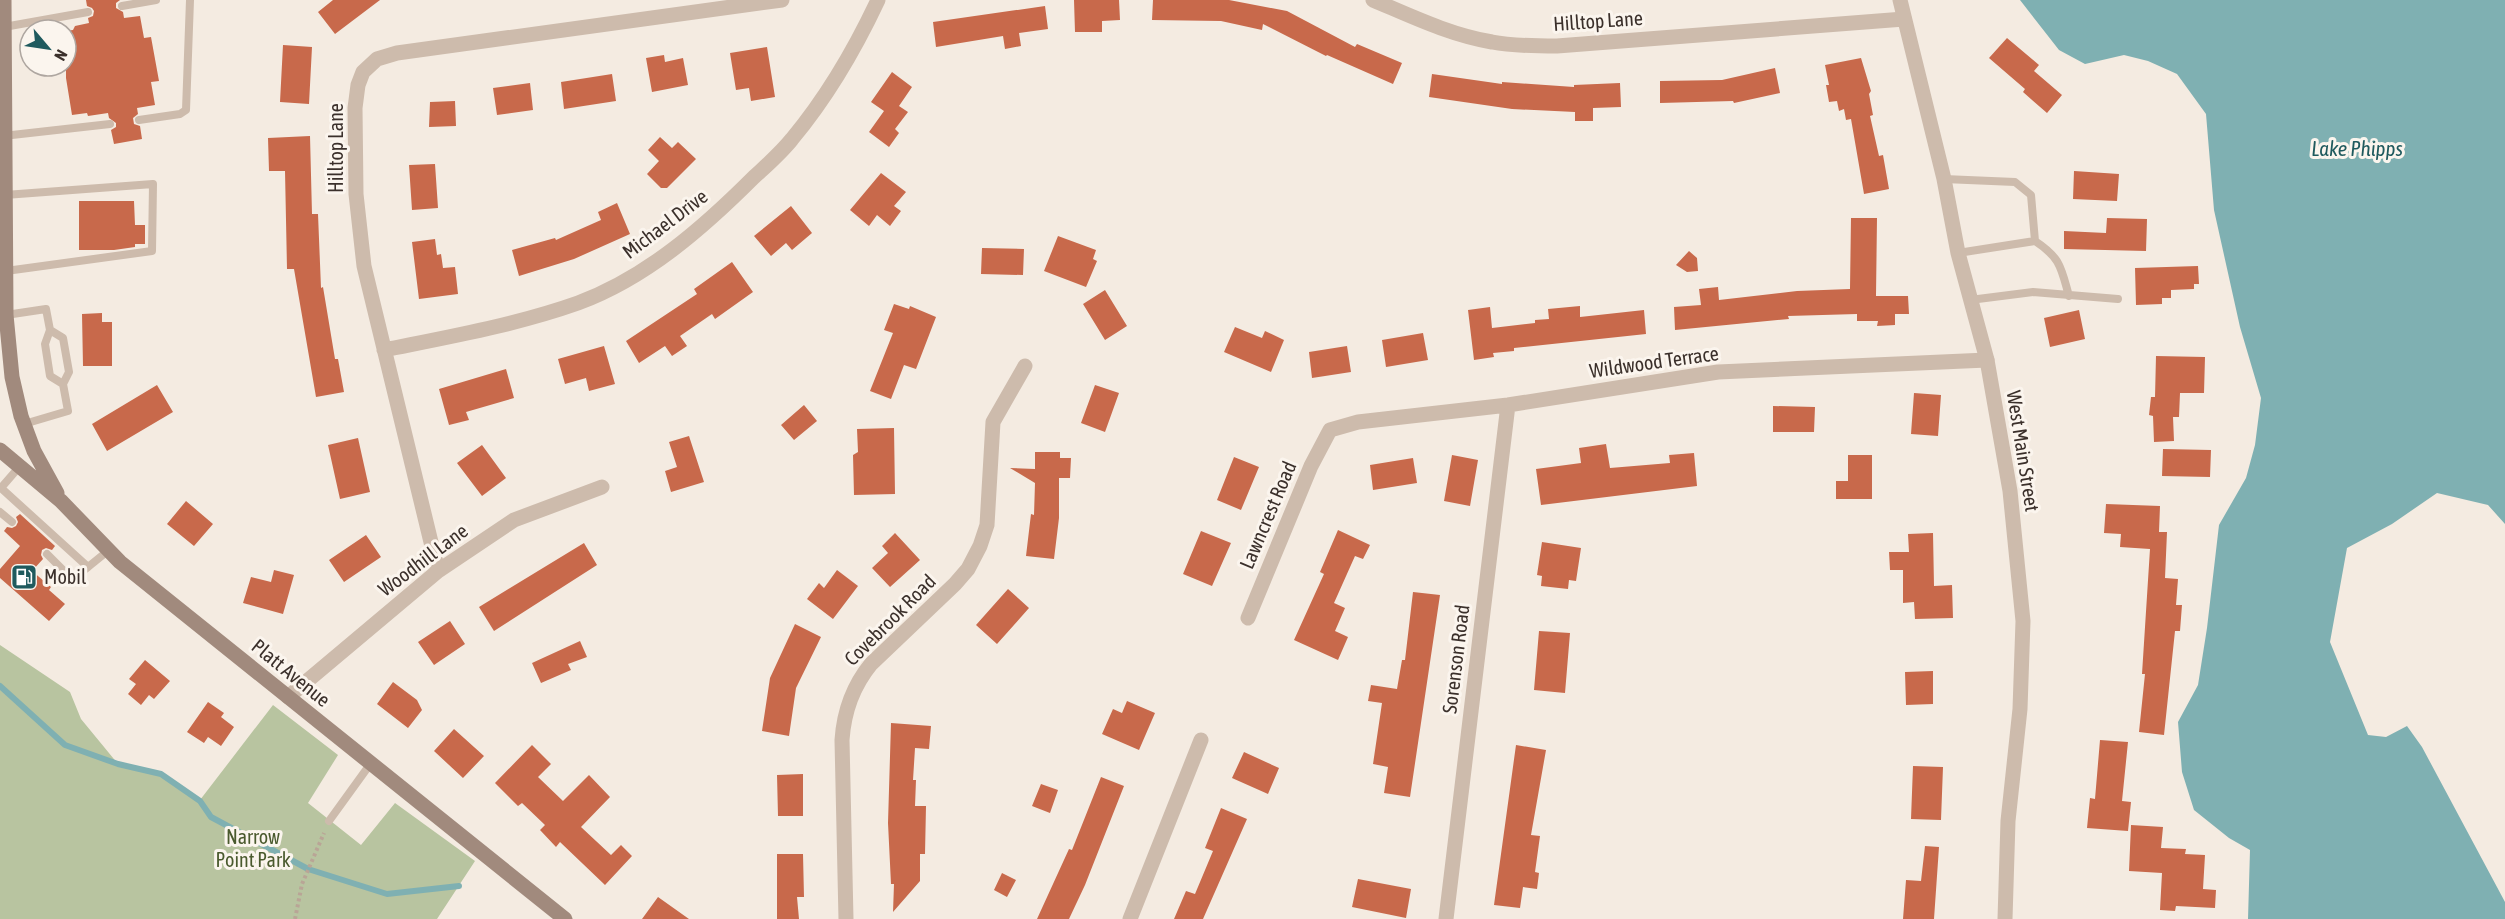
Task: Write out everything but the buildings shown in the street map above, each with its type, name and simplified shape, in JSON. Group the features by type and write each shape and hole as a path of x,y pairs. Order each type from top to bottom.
{"main road":[{"path":"4,0 3,136 6,271 3,316 12,377 24,423 34,451 61,501"},
{"name":"Platt Avenue","path":"0,450 61,501 120,562 562,918"}],"street":[{"name":"Hilltop Lane","path":"438,571 364,267 356,194 355,108 358,85 363,72 377,59 397,52 782,0"},
{"name":"Michael Drive","path":"384,351 541,314 579,302 615,286 676,248 717,213 792,140 831,85 878,0"},
{"name":"Hilltop Lane","path":"1373,0 1467,36 1490,42 1536,46 1904,19"},
{"name":"West Main Street","path":"1900,0 1944,179 1958,253 1987,360 2010,491 2023,621 2020,709 2008,821 2005,919"},
{"name":"Wildwood Terrace","path":"1330,430 1358,422 1508,405 1718,372 1987,360"},
{"name":"Covebrook Road","path":"846,919 843,740 844,720 849,700 860,677 871,663 955,584 968,568 980,546 987,525 993,422 1025,366"},
{"name":"Sorenson Road","path":"1446,919 1508,405"},
{"name":"Lawncrest Road","path":"1248,618 1311,466 1330,430"},
{"name":"Woodhill Lane","path":"288,697 438,571 514,520 602,487"},
{"path":"1130,919 1201,740"}],"lane":[{"path":"122,6 156,0"},
{"path":"139,120 180,114 186,110 190,0"},
{"path":"4,27 88,12"},
{"path":"3,136 110,124"},
{"path":"1944,179 2015,182 2031,195 2035,241"},
{"path":"5,195 153,184 152,251 6,271"},
{"path":"1958,253 2035,241 2046,248 2061,264 2069,296"},
{"path":"1970,300 2033,292 2118,299"},
{"path":"3,316 46,309 50,330 45,344 50,376 63,384"},
{"path":"24,423 68,411 63,384 69,372 63,338 50,330"},
{"path":"20,466 1,489 88,567"},
{"path":"0,512 12,522"},
{"path":"47,554 72,579 109,550"},
{"path":"329,821 370,763"}],"path":[{"path":"295,919 302,884 329,821"}],"green space":[{"name":"Narrow Point Park","path":"0,645 70,692 81,719 118,764 161,774 200,800 273,705 338,755 308,803 361,845 395,803 475,861 437,919 0,919"}],"water":[{"name":"Lake Phipps","path":"2020,0 2505,0 2505,524 2488,505 2437,493 2392,524 2347,548 2330,642 2368,735 2386,737 2407,726 2422,747 2505,902 2505,919 2248,919 2250,850 2229,838 2194,810 2182,772 2178,722 2198,685 2219,525 2246,478 2255,445 2261,398 2240,327 2214,210 2206,114 2177,74 2148,61 2124,55 2085,64 2059,50"}],"waterway":[{"path":"0,686 65,745 118,764 161,774 200,801 211,817 308,869 387,894 459,886"}],"place":[{"name":"Mobil","path":"24,577"}]}
